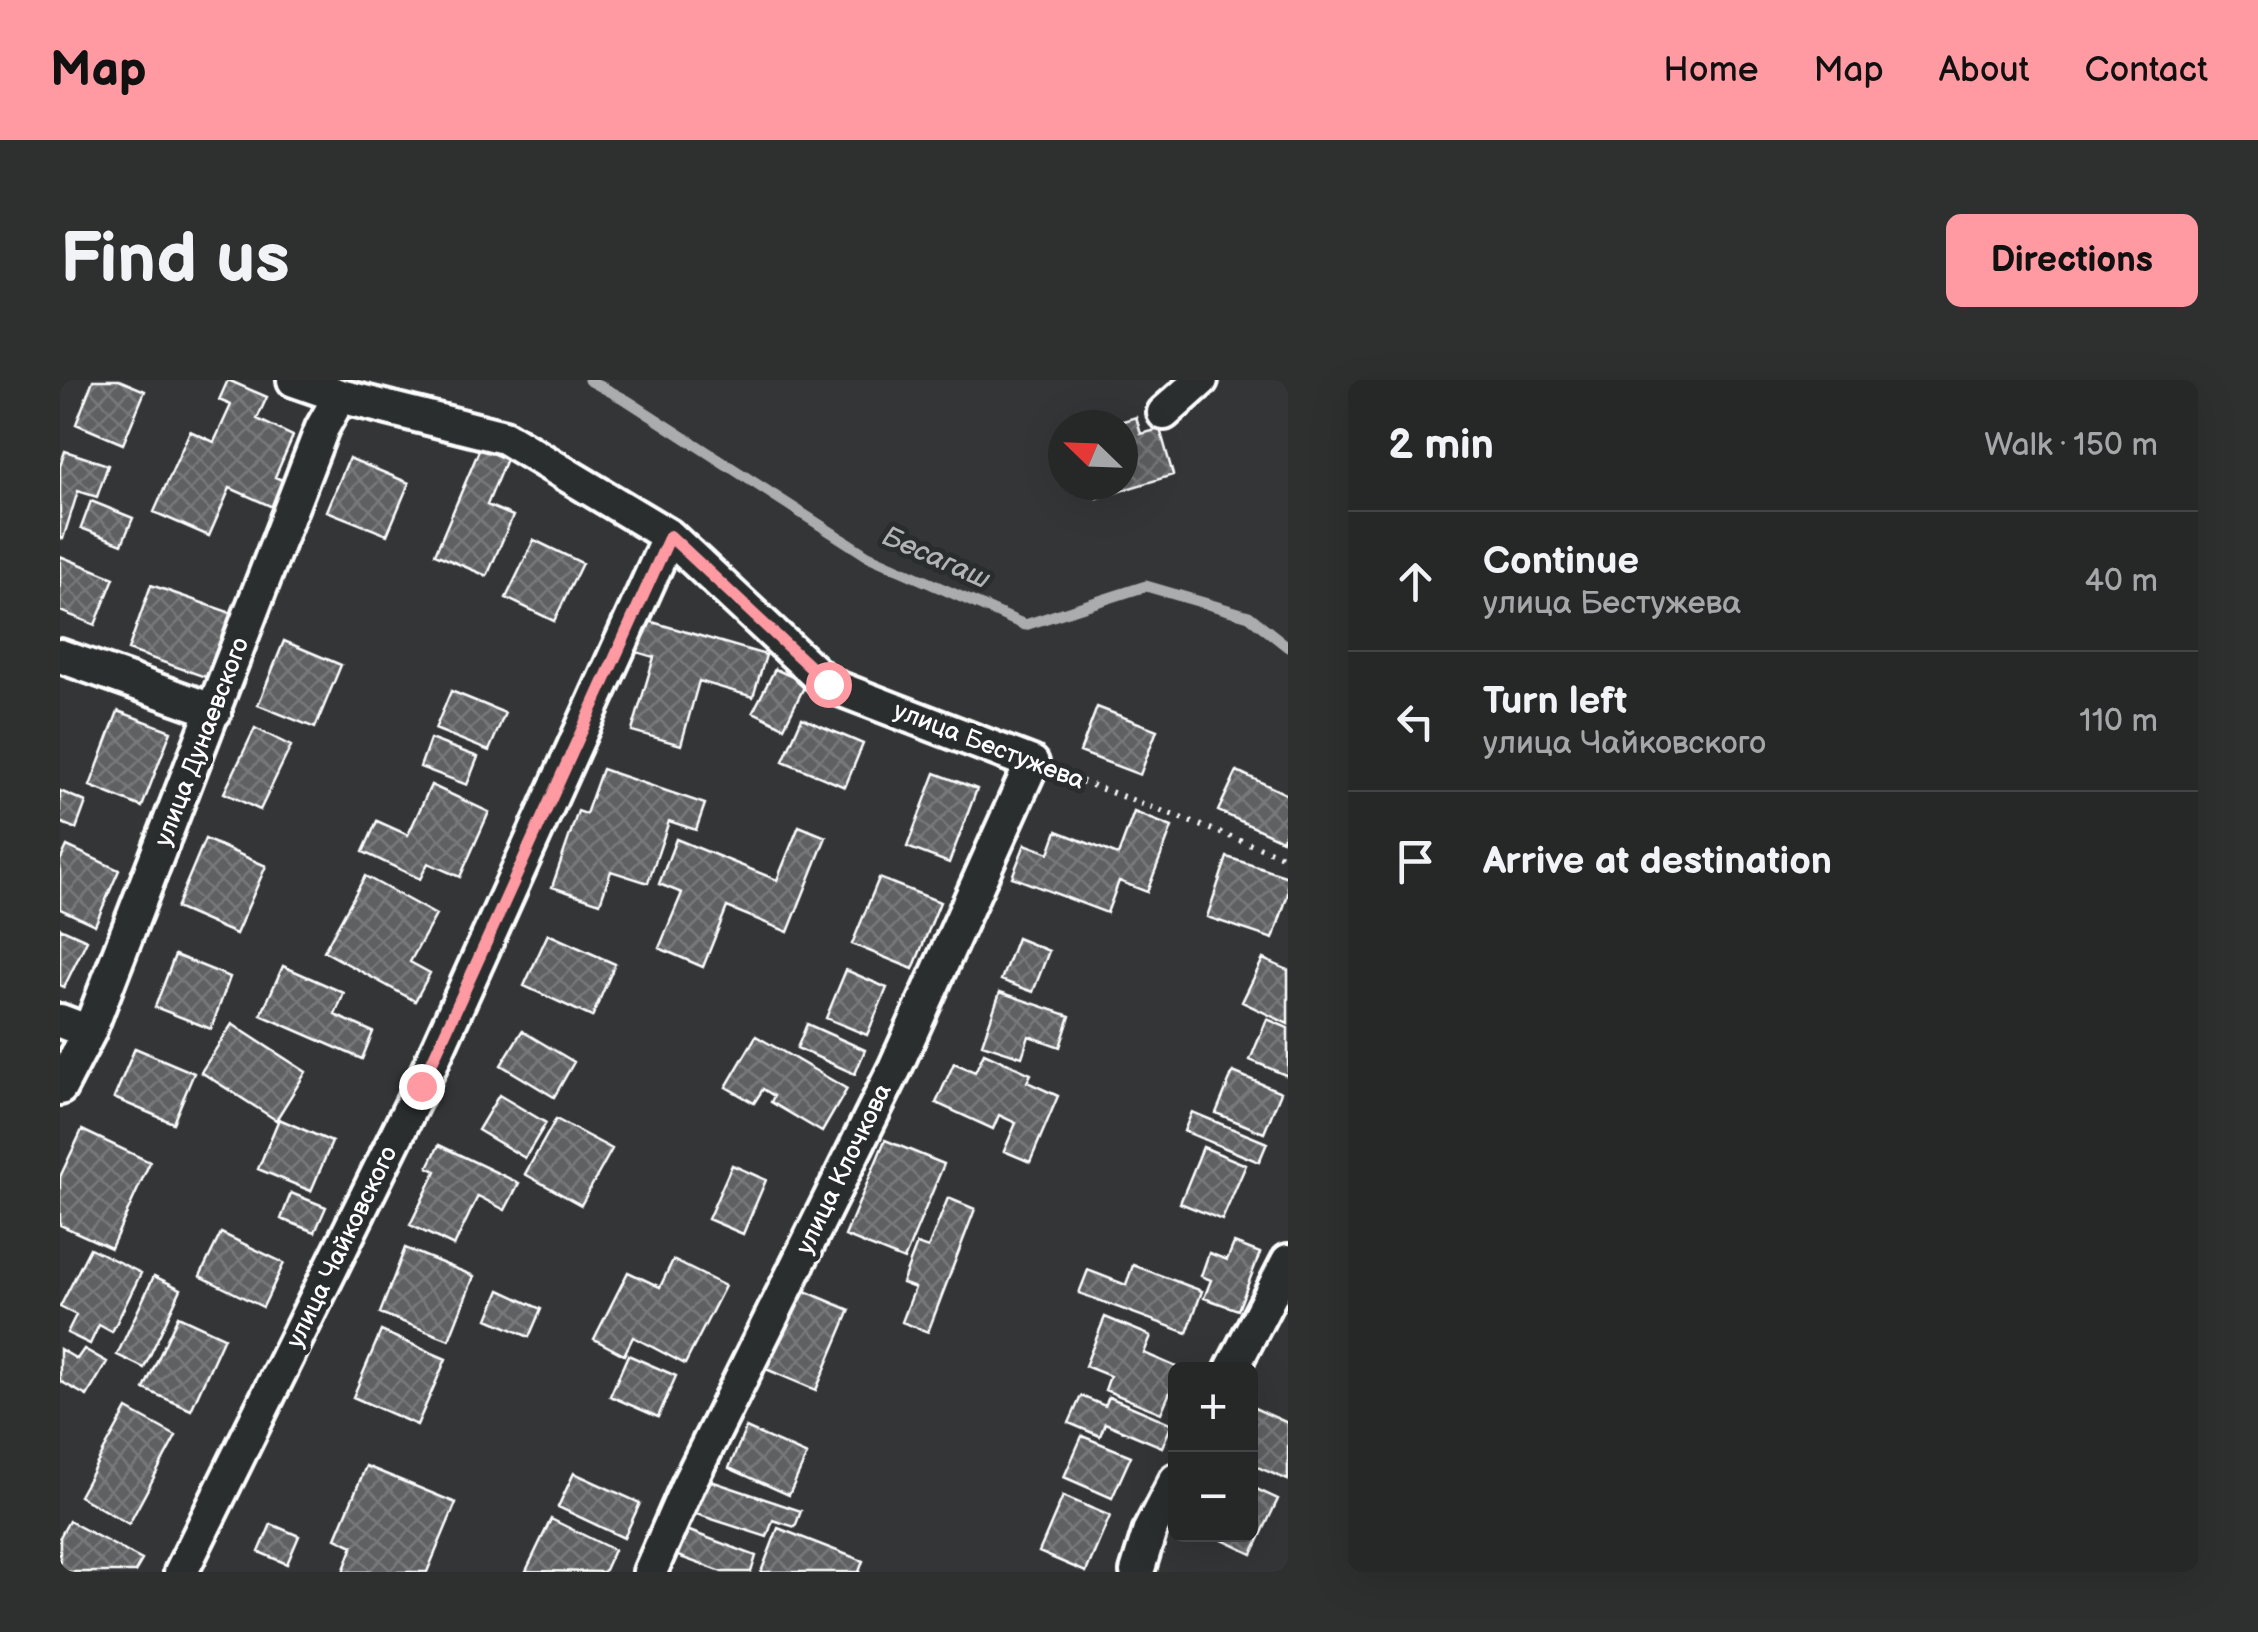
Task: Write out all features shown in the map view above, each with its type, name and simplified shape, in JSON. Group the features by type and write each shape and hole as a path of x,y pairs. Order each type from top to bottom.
{"street":[{"name":"улица Бестужева","path":"294,380 340,396 504,438 670,536 828,684 1032,763"},
{"path":"1164,413 1200,380"},
{"name":"улица Дунаевского","path":"60,1088 74,1026 215,711 322,428 340,396"},
{"name":"улица Чайковского","path":"182,1572 421,1086 670,536"},
{"path":"60,656 215,711"},
{"name":"улица Клочкова","path":"650,1572 688,1485 894,1068 1032,763"},
{"path":"1236,1362 1288,1261"},
{"path":"1137,1572 1150,1530 1168,1495"}],"path":[{"name":"улица Бестужева","path":"1032,763 1288,858"}],"building":[{"path":"93,380 119,380 145,391 123,444 76,424"},
{"path":"228,380 267,397 257,419 293,436 275,477 287,482 275,508 230,488 209,536 154,512 190,431 214,442 231,405 219,400"},
{"path":"1138,424 1141,434 1160,429 1173,475 1138,486"},
{"path":"480,448 506,459 487,505 513,516 487,576 435,554"},
{"path":"65,451 108,465 97,497 78,491 63,539 60,466"},
{"path":"349,458 409,483 387,535 327,511"},
{"path":"91,501 133,518 122,544 81,528"},
{"path":"534,540 582,563 554,621 506,598"},
{"path":"60,556 114,578 95,625 60,611"},
{"path":"151,585 234,614 211,679 128,650"},
{"path":"642,619 766,655 753,697 699,681 681,745 632,731 654,657 633,651"},
{"path":"284,641 341,665 315,728 258,705"},
{"path":"775,669 806,683 784,727 753,712"},
{"path":"451,691 505,713 489,751 435,729"},
{"path":"1097,707 1157,730 1140,775 1080,752"},
{"path":"118,711 171,731 142,807 90,786"},
{"path":"802,718 863,744 845,787 783,761"},
{"path":"255,728 291,746 260,810 224,793"},
{"path":"430,739 478,757 467,785 420,767"},
{"path":"602,769 705,804 696,830 669,821 648,883 611,871 600,903 552,887 578,811 586,814"},
{"path":"1237,771 1288,795 1288,826 1282,840 1218,811"},
{"path":"935,773 977,789 949,863 907,847"},
{"path":"431,785 489,812 460,877 428,863 420,879 363,852 377,821 408,835"},
{"path":"60,791 86,802 76,829 60,822"},
{"path":"1134,812 1172,827 1147,892 1119,881 1107,913 1012,877 1025,844 1049,853 1057,831 1118,855"},
{"path":"799,826 826,837 788,932 727,907 703,967 659,948 682,893 659,884 676,839 777,880"},
{"path":"205,839 266,866 236,934 176,908"},
{"path":"67,846 119,870 95,925 60,909 60,861"},
{"path":"1227,857 1288,877 1288,894 1273,939 1207,917"},
{"path":"365,876 436,915 410,962 430,973 415,1001 324,951"},
{"path":"879,878 940,902 913,969 852,944"},
{"path":"60,928 87,940 64,987 60,985"},
{"path":"548,934 615,964 592,1017 524,986"},
{"path":"1017,938 1049,951 1033,992 1001,980"},
{"path":"175,955 230,977 211,1029 155,1007"},
{"path":"1263,959 1288,970 1288,1024 1242,1002"},
{"path":"283,966 344,993 335,1015 373,1032 362,1059 261,1015"},
{"path":"846,970 887,988 867,1035 826,1018"},
{"path":"1000,992 1070,1016 1060,1047 1029,1036 1022,1057 982,1044"},
{"path":"1267,1019 1288,1028 1288,1076 1250,1060"},
{"path":"232,1024 306,1072 276,1120 201,1072"},
{"path":"807,1024 865,1050 855,1074 797,1048"},
{"path":"522,1031 574,1062 554,1097 501,1065"},
{"path":"756,1036 847,1089 822,1132 771,1102 774,1096 763,1089 754,1103 726,1087"},
{"path":"135,1048 194,1073 173,1123 114,1098"},
{"path":"984,1053 1031,1074 1027,1082 1058,1096 1030,1162 1004,1151 1016,1123 999,1115 993,1129 936,1103 954,1063 975,1072"},
{"path":"1233,1072 1281,1092 1264,1133 1216,1113"},
{"path":"499,1095 546,1123 525,1158 478,1130"},
{"path":"1192,1112 1267,1143 1259,1162 1184,1131"},
{"path":"279,1119 332,1142 311,1191 258,1169"},
{"path":"556,1119 612,1149 581,1205 525,1174"},
{"path":"82,1130 150,1162 111,1248 60,1225 60,1177"},
{"path":"885,1140 944,1164 904,1260 845,1236"},
{"path":"439,1145 519,1183 505,1210 478,1196 454,1246 410,1225 436,1171 428,1167"},
{"path":"1203,1147 1246,1165 1222,1220 1180,1203"},
{"path":"732,1165 766,1180 743,1234 708,1219"},
{"path":"291,1193 326,1207 315,1232 281,1219"},
{"path":"948,1198 975,1209 928,1332 902,1322 915,1288 902,1283 917,1244 928,1248"},
{"path":"221,1233 284,1263 263,1307 200,1276"},
{"path":"1234,1243 1260,1253 1238,1310 1204,1298 1211,1280 1201,1276 1209,1253 1227,1260"},
{"path":"90,1248 141,1273 112,1332 99,1325 90,1344 67,1333 76,1315 60,1307"},
{"path":"405,1248 474,1276 449,1340 380,1313"},
{"path":"673,1260 725,1286 685,1364 633,1337 624,1355 594,1339 628,1272 660,1287"},
{"path":"1133,1265 1202,1291 1187,1333 1079,1293 1088,1270 1126,1285"},
{"path":"154,1276 181,1289 144,1368 117,1355"},
{"path":"800,1289 850,1310 816,1390 766,1369"},
{"path":"500,1290 541,1309 529,1337 488,1319"},
{"path":"178,1316 224,1337 191,1410 144,1389"},
{"path":"1105,1317 1151,1336 1144,1353 1168,1363 1168,1397 1161,1413 1105,1390 1110,1376 1085,1366"},
{"path":"381,1331 446,1359 417,1425 353,1397"},
{"path":"60,1349 77,1359 84,1349 107,1362 87,1396 60,1381"},
{"path":"628,1355 676,1376 658,1417 610,1396"},
{"path":"1081,1396 1105,1406 1109,1397 1168,1422 1168,1433 1162,1447 1105,1423 1100,1436 1069,1423"},
{"path":"127,1409 176,1436 129,1524 79,1496"},
{"path":"1258,1410 1288,1423 1288,1480 1258,1467"},
{"path":"746,1428 807,1455 789,1495 729,1468"},
{"path":"1082,1436 1131,1456 1112,1498 1064,1477"},
{"path":"366,1466 456,1503 427,1572 343,1572 353,1546 336,1538"},
{"path":"574,1473 640,1503 624,1538 558,1507"},
{"path":"708,1480 801,1511 795,1527 773,1520 767,1537 696,1514"},
{"path":"1258,1490 1278,1499 1258,1541"},
{"path":"1063,1496 1110,1516 1086,1572 1039,1552"},
{"path":"551,1519 614,1550 604,1572 526,1571"},
{"path":"69,1521 142,1560 135,1572 60,1572 60,1537"},
{"path":"271,1524 299,1536 287,1564 259,1552"},
{"path":"778,1528 863,1561 859,1572 761,1572"},
{"path":"684,1529 756,1556 751,1572 722,1572 675,1555"},
{"path":"1227,1542 1258,1542 1252,1554"}],"waterway":[{"name":"Бесагаш","path":"589,380 628,401 868,556 1025,625 1146,586 1249,616 1288,647"}],"route":[{"path":"421,1086 670,536 828,684"}]}
